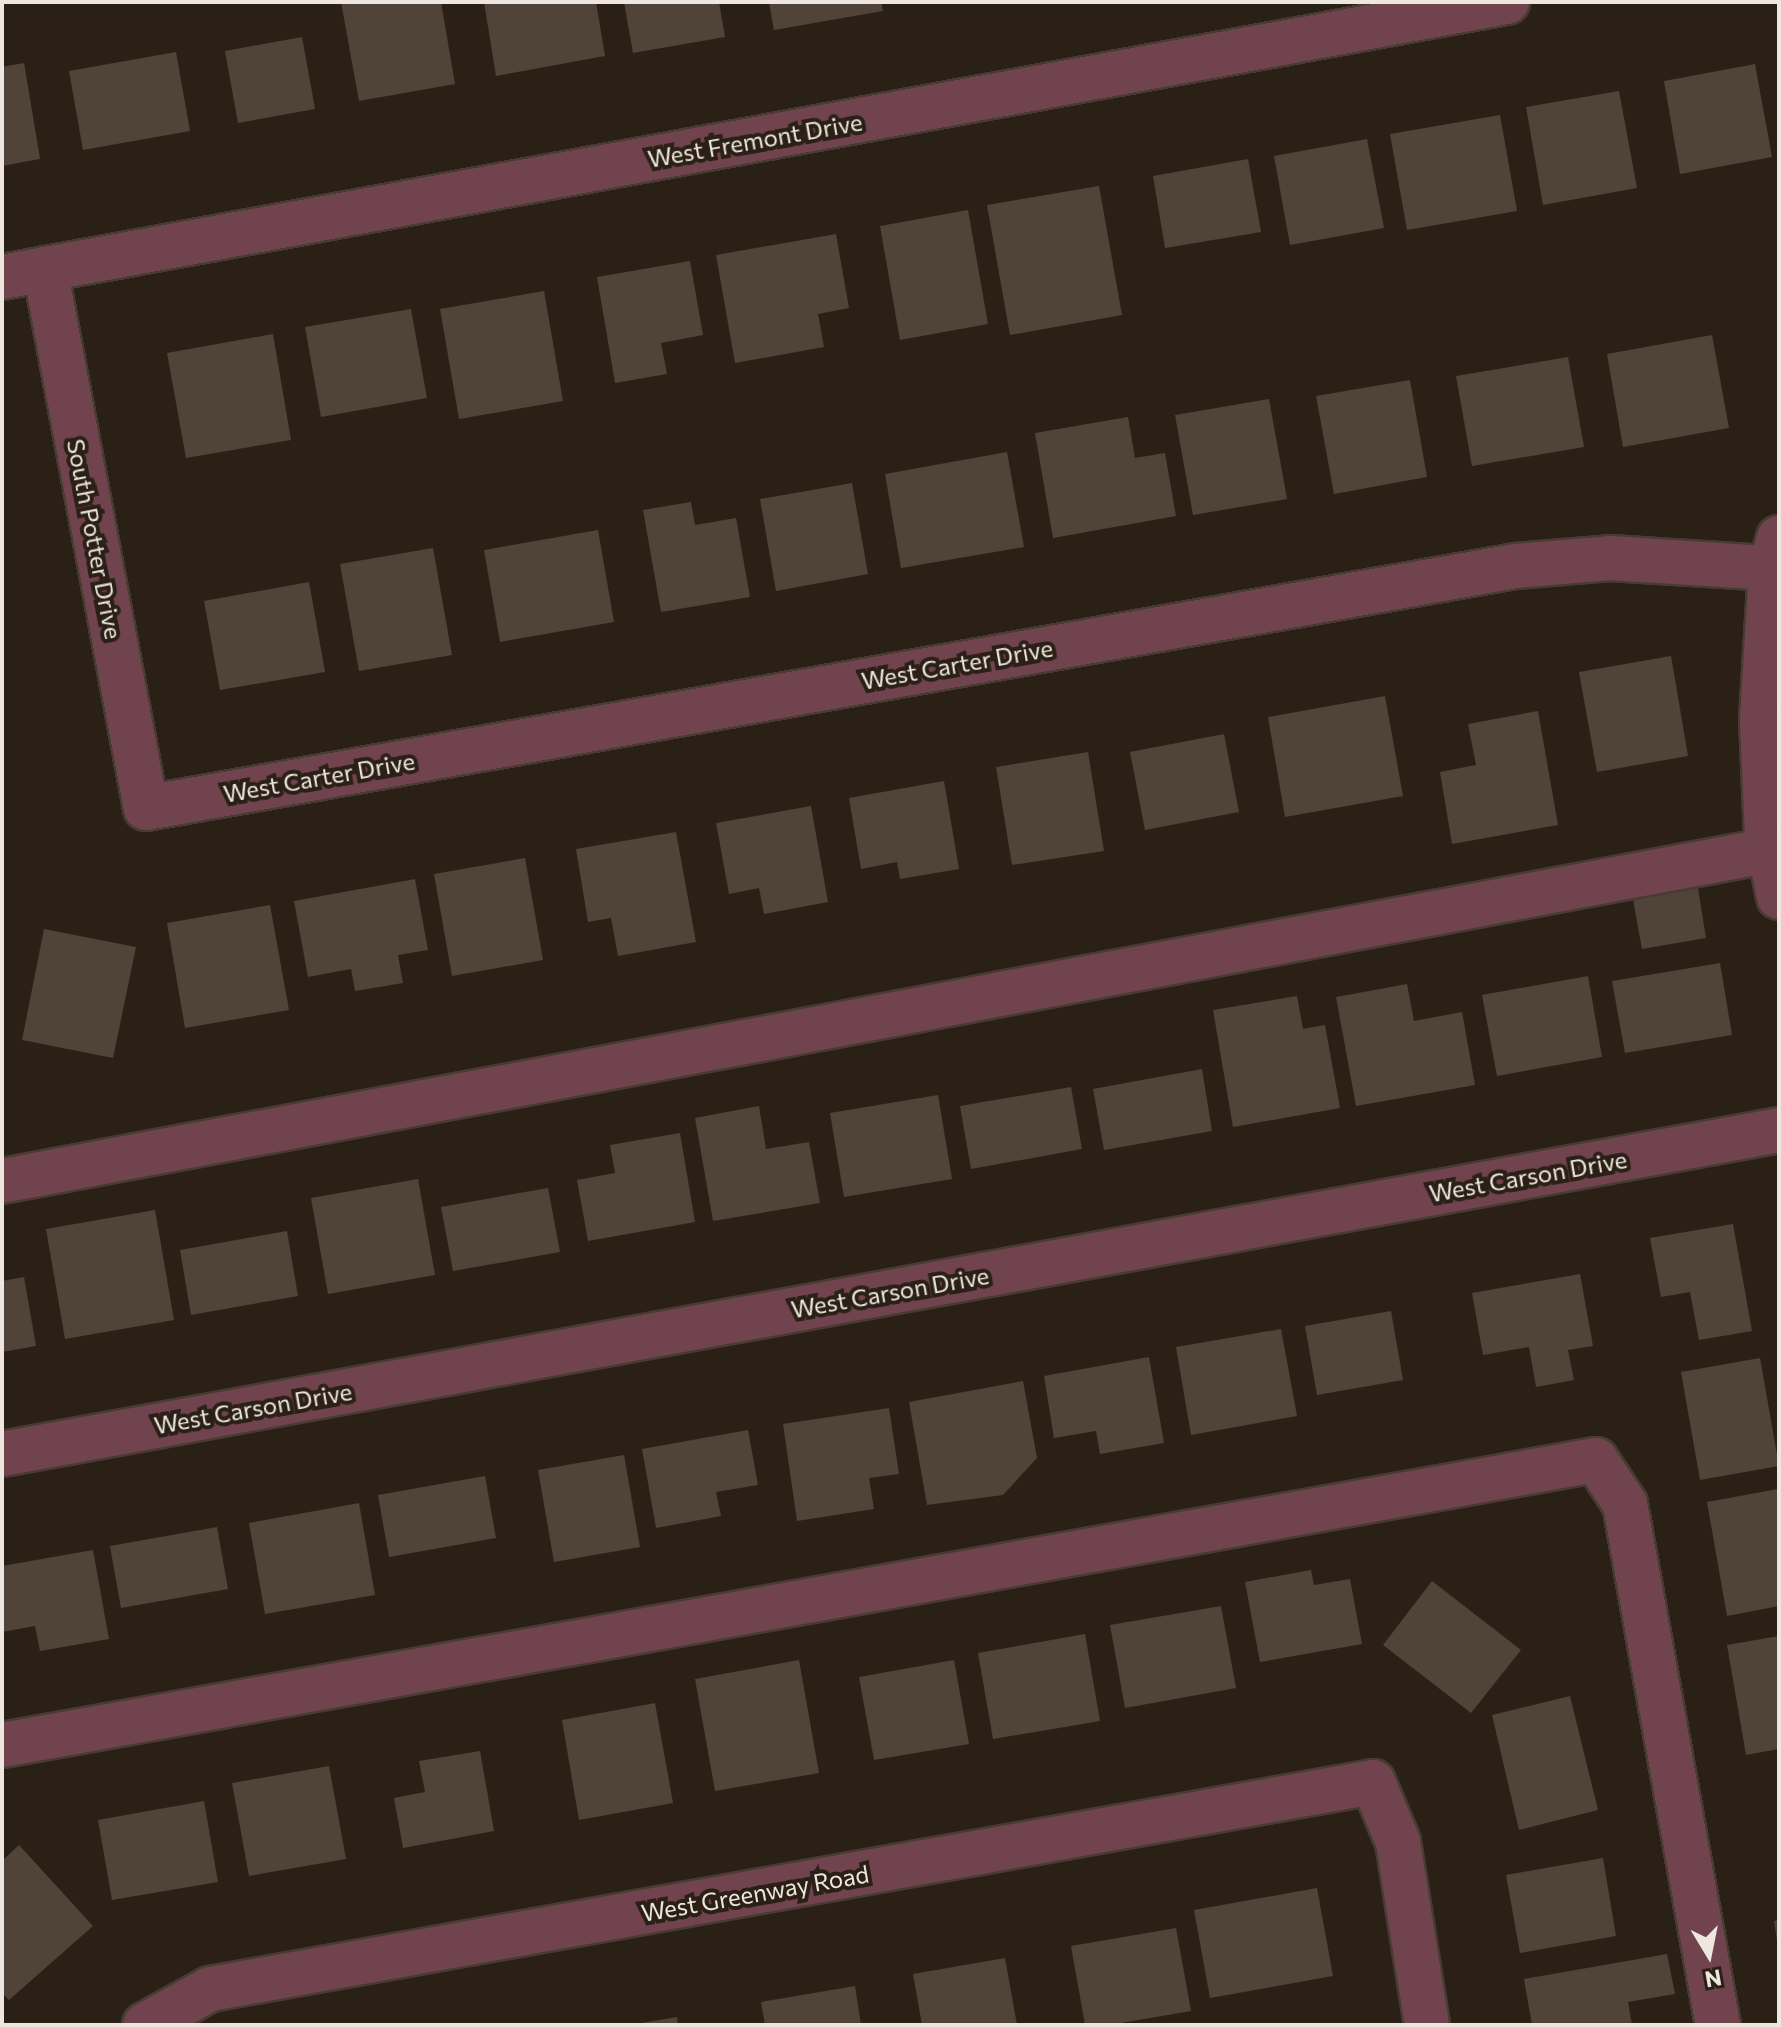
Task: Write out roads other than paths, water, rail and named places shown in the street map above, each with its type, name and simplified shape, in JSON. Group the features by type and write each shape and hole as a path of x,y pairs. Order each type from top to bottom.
{"street":[{"name":"West Fremont Drive","path":"2,277 1507,2"},
{"name":"South Potter Drive","path":"45,269 146,808"},
{"name":"West Carter Drive","path":"146,808 1515,566 1610,558 1775,553"},
{"path":"1775,553 1762,721 1779,897"},
{"path":"2,1181 1772,840"},
{"name":"West Carson Drive","path":"2,1454 1779,1130"},
{"path":"2,1745 1596,1460 1625,1504 1718,2025"},
{"name":"West Greenway Road","path":"145,2025 210,1989 1373,1782 1398,1842 1427,2025"}]}
